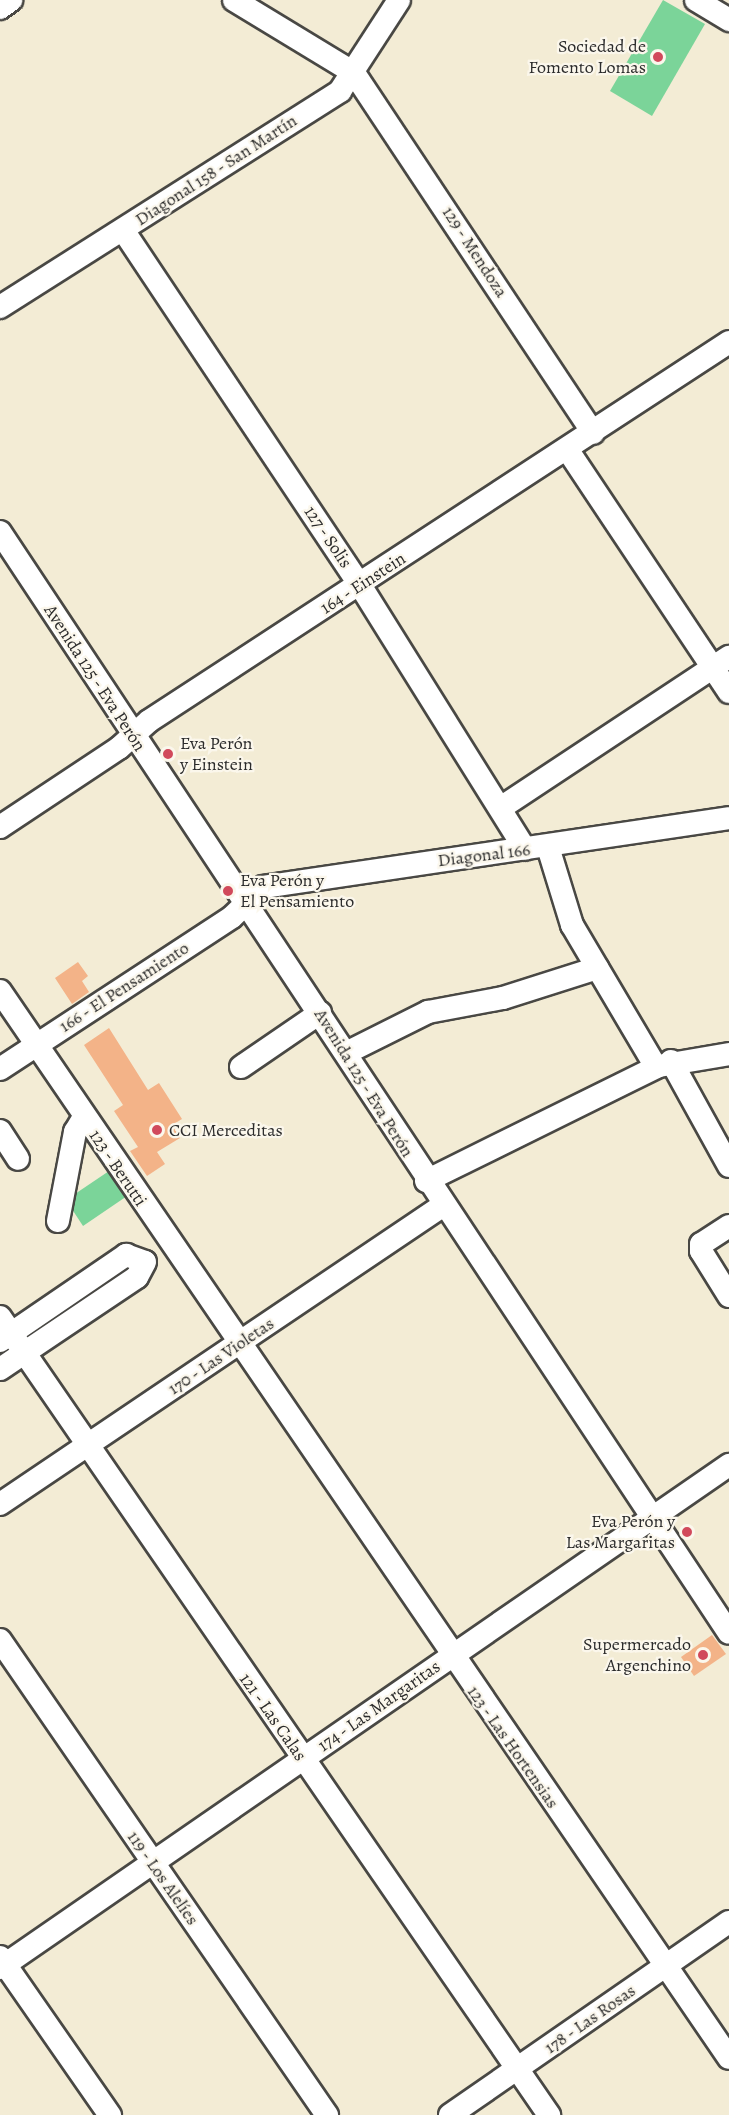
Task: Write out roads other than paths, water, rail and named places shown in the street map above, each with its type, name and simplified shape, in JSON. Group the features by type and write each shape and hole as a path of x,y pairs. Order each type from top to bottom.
{"street":[{"path":"0,8 11,0"},
{"path":"234,0 354,73"},
{"name":"Diagonal 158 - San Martín","path":"0,307 340,91 354,73 399,0"},
{"path":"696,0 729,20"},
{"name":"129 - Mendoza","path":"354,73 593,433"},
{"name":"127 - Solis","path":"123,230 360,585 502,807 525,849"},
{"name":"164 - Einstein","path":"0,826 132,736 729,342"},
{"path":"567,449 721,662 729,692"},
{"name":"Avenida 125 - Eva Perón","path":"0,532 132,736 321,1013 442,1206 729,1633"},
{"path":"502,807 721,662"},
{"name":"Diagonal 166","path":"244,902 254,891 287,881 548,847 729,818"},
{"path":"548,847 568,917 597,968 664,1064 729,1166"},
{"name":"166 - El Pensamiento","path":"0,1069 232,917 244,902"},
{"path":"346,1053 428,1012 503,998 597,968"},
{"name":"123 - Berutti","path":"0,991 238,1345"},
{"path":"241,1067 321,1013"},
{"path":"426,1181 664,1064 729,1054"},
{"path":"58,1221 75,1132 84,1117"},
{"path":"0,1131 18,1159"},
{"name":"170 - Las Violetas","path":"0,1504 442,1206"},
{"path":"729,1226 701,1245 729,1296"},
{"path":"0,1369 137,1277 145,1262 126,1255 4,1331"},
{"name":"121 - Las Calas","path":"4,1331 23,1353 549,2115"},
{"name":"123 - Las Hortensias","path":"238,1345 729,2058"},
{"name":"174 - Las Margaritas","path":"2,1963 302,1760 651,1515 729,1465"},
{"name":"119 - Los Alelíes","path":"0,1640 327,2115"},
{"name":"178 - Las Rosas","path":"450,2115 729,1922"},
{"path":"2,1963 110,2115"}],"place":[{"name":"Sociedad de Fomento Lomas","path":"658,57"},
{"name":"Eva Perón y Einstein","path":"168,754"},
{"name":"Eva Perón y El Pensamiento","path":"228,891"},
{"name":"CCI Merceditas","path":"157,1130"},
{"name":"Eva Perón y Las Margaritas","path":"687,1532"},
{"name":"Supermercado Argenchino","path":"703,1655"}]}
